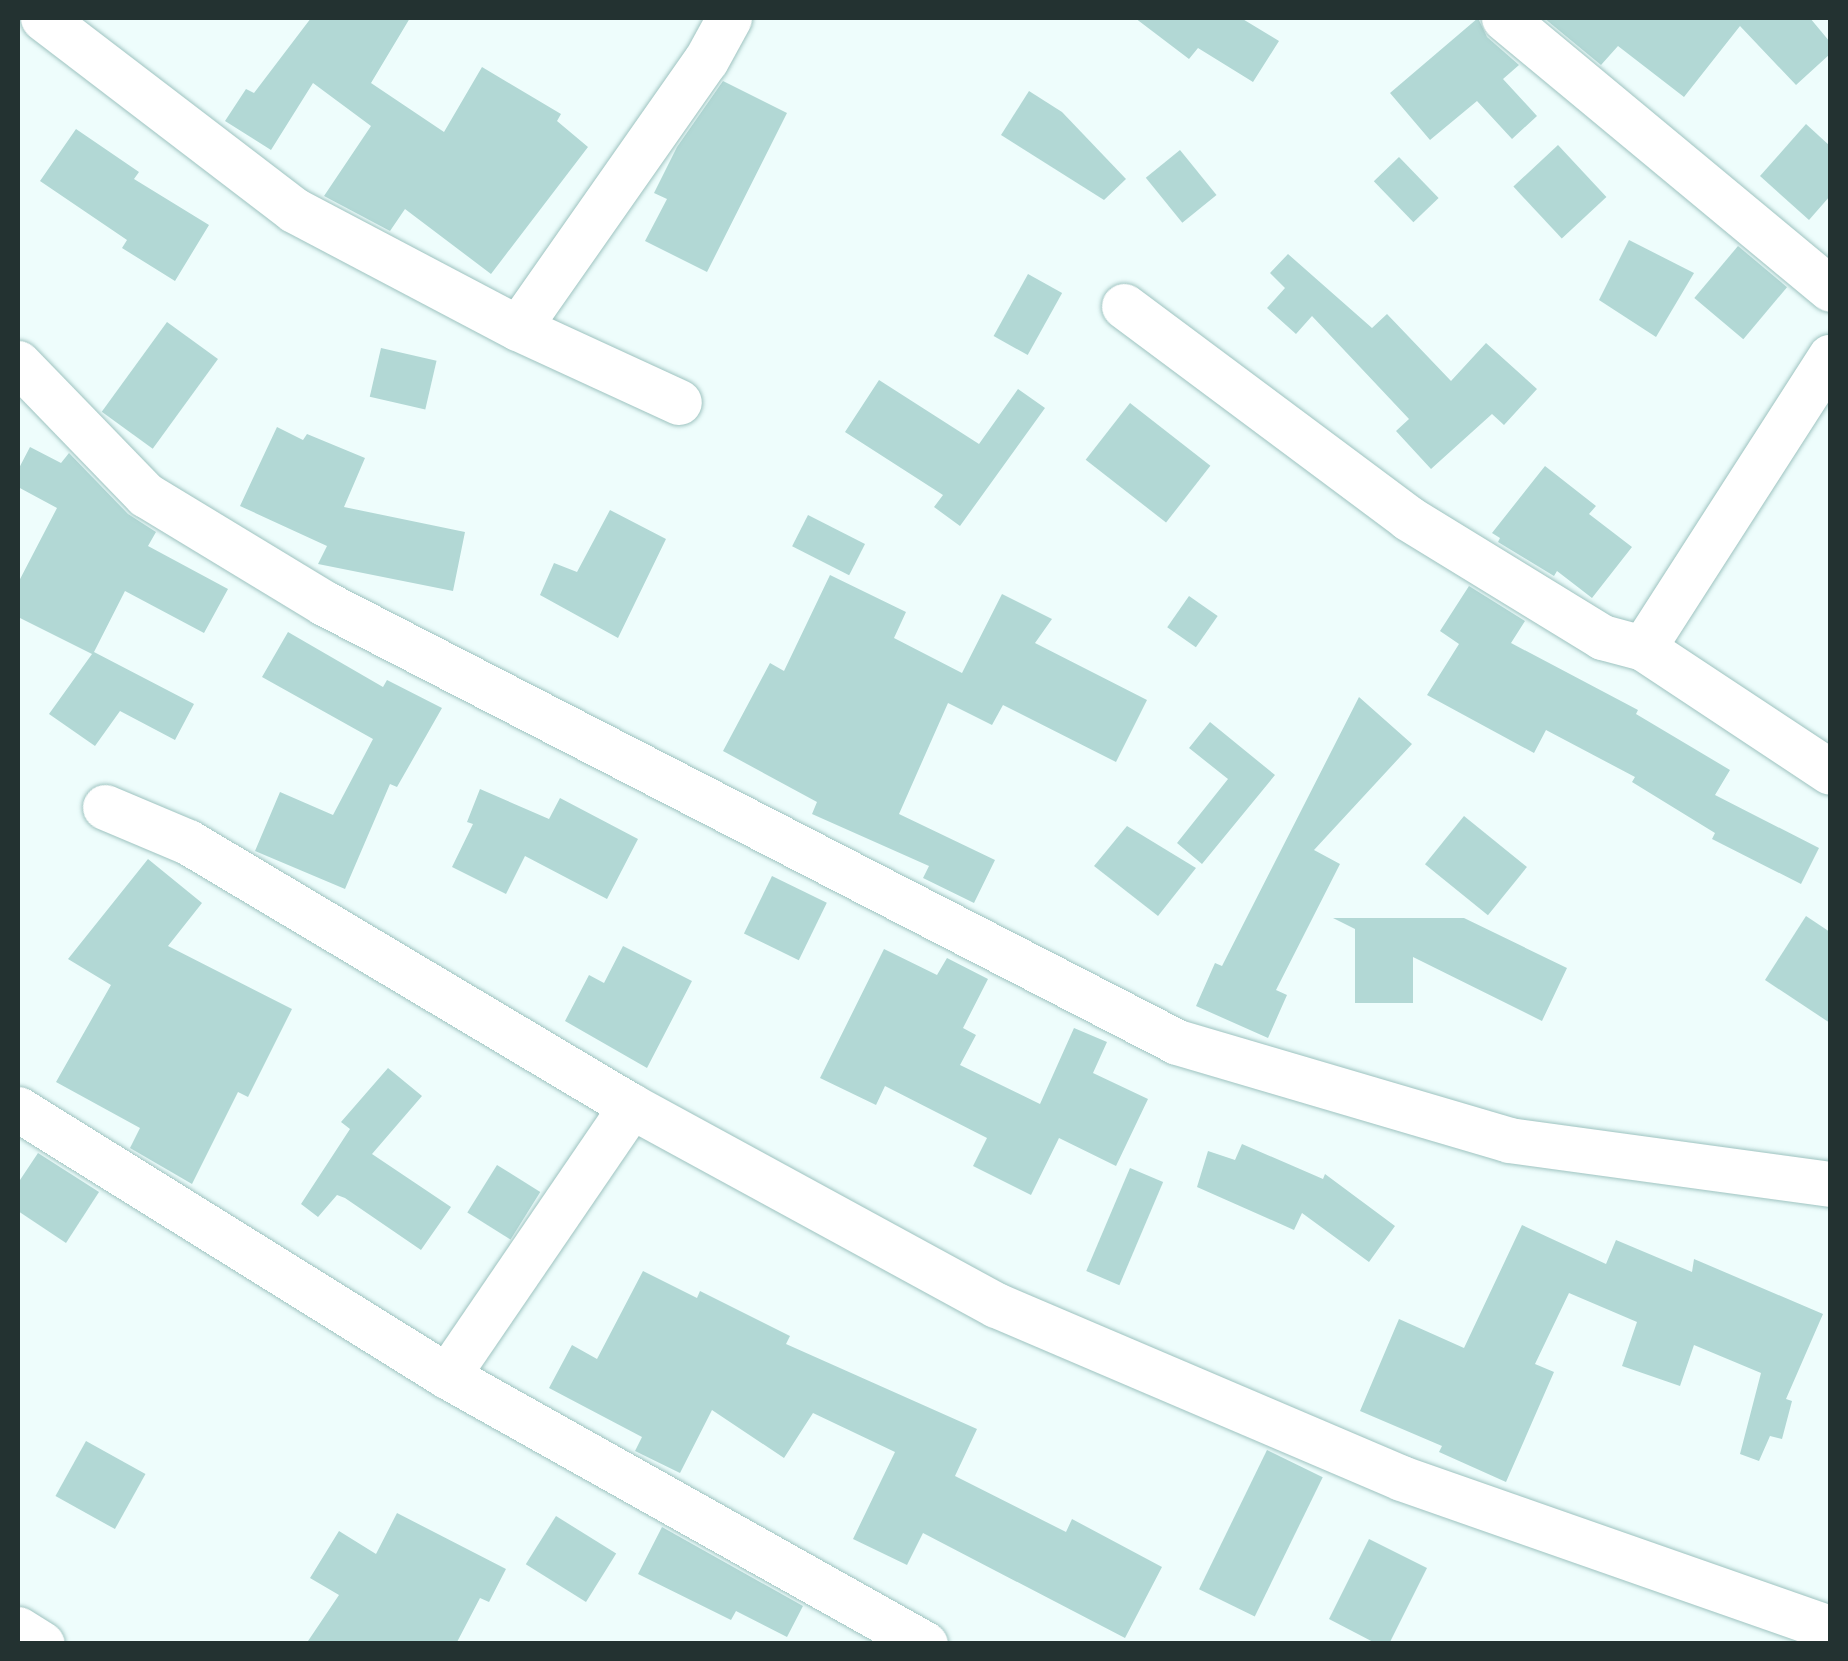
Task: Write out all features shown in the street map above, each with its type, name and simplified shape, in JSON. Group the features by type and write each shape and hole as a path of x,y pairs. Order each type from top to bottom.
{"street":[{"path":"42,18 294,210 518,328 679,402"},
{"path":"518,328 706,60 729,18"},
{"path":"1504,18 1830,289"},
{"path":"1124,306 1408,518 1602,637 1644,648 1830,772"},
{"path":"1644,648 1830,357"},
{"path":"18,363 146,495 324,603 1176,1042 1509,1140 1830,1184"},
{"path":"105,807 188,842 631,1106 996,1305 1401,1478 1830,1628"},
{"path":"447,1376 631,1106"},
{"path":"18,1108 447,1376 926,1644"},
{"path":"18,1628 42,1644"}],"building":[{"path":"311,18 410,18 371,83 444,132 482,67 561,114 557,121 588,147 491,274 405,209 390,231 324,196 371,126 313,83 271,150 225,121 246,89 254,93"},
{"path":"1135,18 1241,18 1279,41 1253,82 1198,48 1189,59"},
{"path":"1478,18 1487,37 1519,65 1503,79 1537,116 1512,139 1477,101 1430,140 1390,93"},
{"path":"1544,18 1810,18 1830,42 1830,54 1796,85 1740,26 1684,97 1618,46 1601,65"},
{"path":"723,81 787,113 707,272 645,241 667,199 654,193 677,147"},
{"path":"1029,91 1062,112 1126,179 1104,200 1001,135"},
{"path":"1806,124 1830,146 1830,196 1809,220 1760,176"},
{"path":"76,129 139,172 134,179 209,225 175,281 122,248 127,240 40,181"},
{"path":"1558,145 1606,197 1562,239 1513,187"},
{"path":"1180,150 1217,195 1182,223 1146,178"},
{"path":"1399,157 1439,198 1413,222 1374,181"},
{"path":"1629,240 1694,273 1656,337 1599,300"},
{"path":"1738,246 1787,287 1743,339 1694,298"},
{"path":"1288,254 1372,328 1387,314 1451,381 1486,343 1537,389 1504,425 1492,414 1431,469 1396,431 1409,419 1312,316 1296,334 1267,308 1285,288 1270,273"},
{"path":"1028,274 1062,293 1028,355 994,336"},
{"path":"167,322 218,359 153,449 102,412"},
{"path":"381,348 437,361 425,410 370,397"},
{"path":"879,380 979,444 1018,389 1045,408 960,526 934,507 943,495 845,432"},
{"path":"1130,403 1210,466 1166,523 1086,460"},
{"path":"277,427 303,440 307,434 365,458 344,507 465,532 453,591 318,564 327,546 240,506"},
{"path":"30,447 61,463 69,453 128,514 156,532 148,546 228,589 204,633 125,591 94,652 194,704 175,740 120,711 95,746 49,714 92,654 18,617 18,583 57,508 18,487 18,470"},
{"path":"1545,466 1596,506 1589,514 1632,547 1592,598 1557,571 1554,576 1498,542 1500,538 1492,533"},
{"path":"610,510 666,539 618,638 540,595 554,563 577,572"},
{"path":"808,515 865,544 849,575 792,546"},
{"path":"830,575 906,612 894,638 962,673 1002,594 1052,619 1035,643 1147,700 1116,762 1003,705 992,725 948,703 899,814 995,860 974,903 923,878 929,866 812,814 817,802 723,751 770,663 784,671"},
{"path":"1469,586 1525,621 1511,643 1638,710 1636,714 1730,770 1715,795 1819,848 1801,884 1712,839 1715,833 1632,782 1635,777 1546,730 1534,753 1427,695 1459,644 1440,631"},
{"path":"1189,596 1218,616 1196,647 1167,627"},
{"path":"288,632 383,687 387,680 442,708 397,787 390,784 345,889 255,851 280,792 333,815 373,739 262,677"},
{"path":"1359,697 1412,744 1314,850 1340,864 1276,990 1287,995 1268,1038 1196,1006 1215,963 1222,966"},
{"path":"1210,722 1275,775 1202,864 1177,843 1228,779 1189,748"},
{"path":"480,789 549,819 560,798 638,839 607,899 525,856 506,894 452,867 473,824 467,822"},
{"path":"1464,816 1527,867 1488,915 1425,864"},
{"path":"1127,826 1196,868 1158,916 1094,866"},
{"path":"148,859 202,903 168,946 292,1009 248,1097 238,1092 192,1184 130,1148 140,1128 56,1082 111,985 68,959"},
{"path":"772,876 827,903 799,960 744,934"},
{"path":"1806,916 1830,932 1830,1023 1765,980"},
{"path":"1333,918 1464,918 1567,968 1542,1021 1413,957 1413,1003 1355,1003 1355,929"},
{"path":"623,946 692,981 647,1068 565,1021 589,975 604,983"},
{"path":"884,949 937,975 947,958 988,979 963,1028 976,1035 960,1065 1040,1104 1074,1028 1107,1042 1093,1073 1148,1099 1116,1166 1059,1138 1031,1195 973,1166 987,1138 885,1086 876,1105 820,1078"},
{"path":"388,1068 422,1096 372,1154 451,1207 421,1250 345,1198 337,1195 318,1217 301,1204 350,1129 341,1122"},
{"path":"1242,1144 1323,1179 1325,1174 1395,1226 1369,1262 1302,1213 1294,1230 1197,1187 1208,1151 1235,1160"},
{"path":"38,1153 99,1192 66,1243 18,1211 18,1183"},
{"path":"497,1165 540,1192 511,1240 467,1212"},
{"path":"1130,1168 1163,1182 1119,1285 1086,1271"},
{"path":"1522,1225 1606,1264 1616,1240 1692,1272 1694,1259 1823,1314 1786,1399 1792,1401 1782,1439 1770,1436 1759,1461 1740,1454 1761,1373 1694,1345 1680,1386 1622,1366 1637,1322 1569,1293 1535,1364 1554,1372 1506,1482 1439,1452 1442,1446 1360,1411 1399,1319 1464,1348"},
{"path":"643,1271 697,1298 700,1291 790,1336 786,1344 977,1429 955,1476 1066,1532 1072,1519 1162,1567 1125,1638 923,1533 907,1565 853,1539 895,1452 813,1413 784,1458 712,1410 680,1473 635,1451 642,1437 549,1388 572,1345 597,1359"},
{"path":"86,1441 145,1474 115,1529 55,1496"},
{"path":"1267,1450 1323,1477 1255,1616 1199,1589"},
{"path":"397,1513 506,1569 489,1602 480,1598 456,1644 306,1644 339,1595 310,1578 339,1531 376,1554"},
{"path":"556,1516 616,1554 586,1602 526,1564"},
{"path":"662,1527 803,1606 787,1637 736,1611 731,1620 638,1574"},
{"path":"1369,1539 1427,1568 1389,1644 1377,1644 1329,1619"}]}
